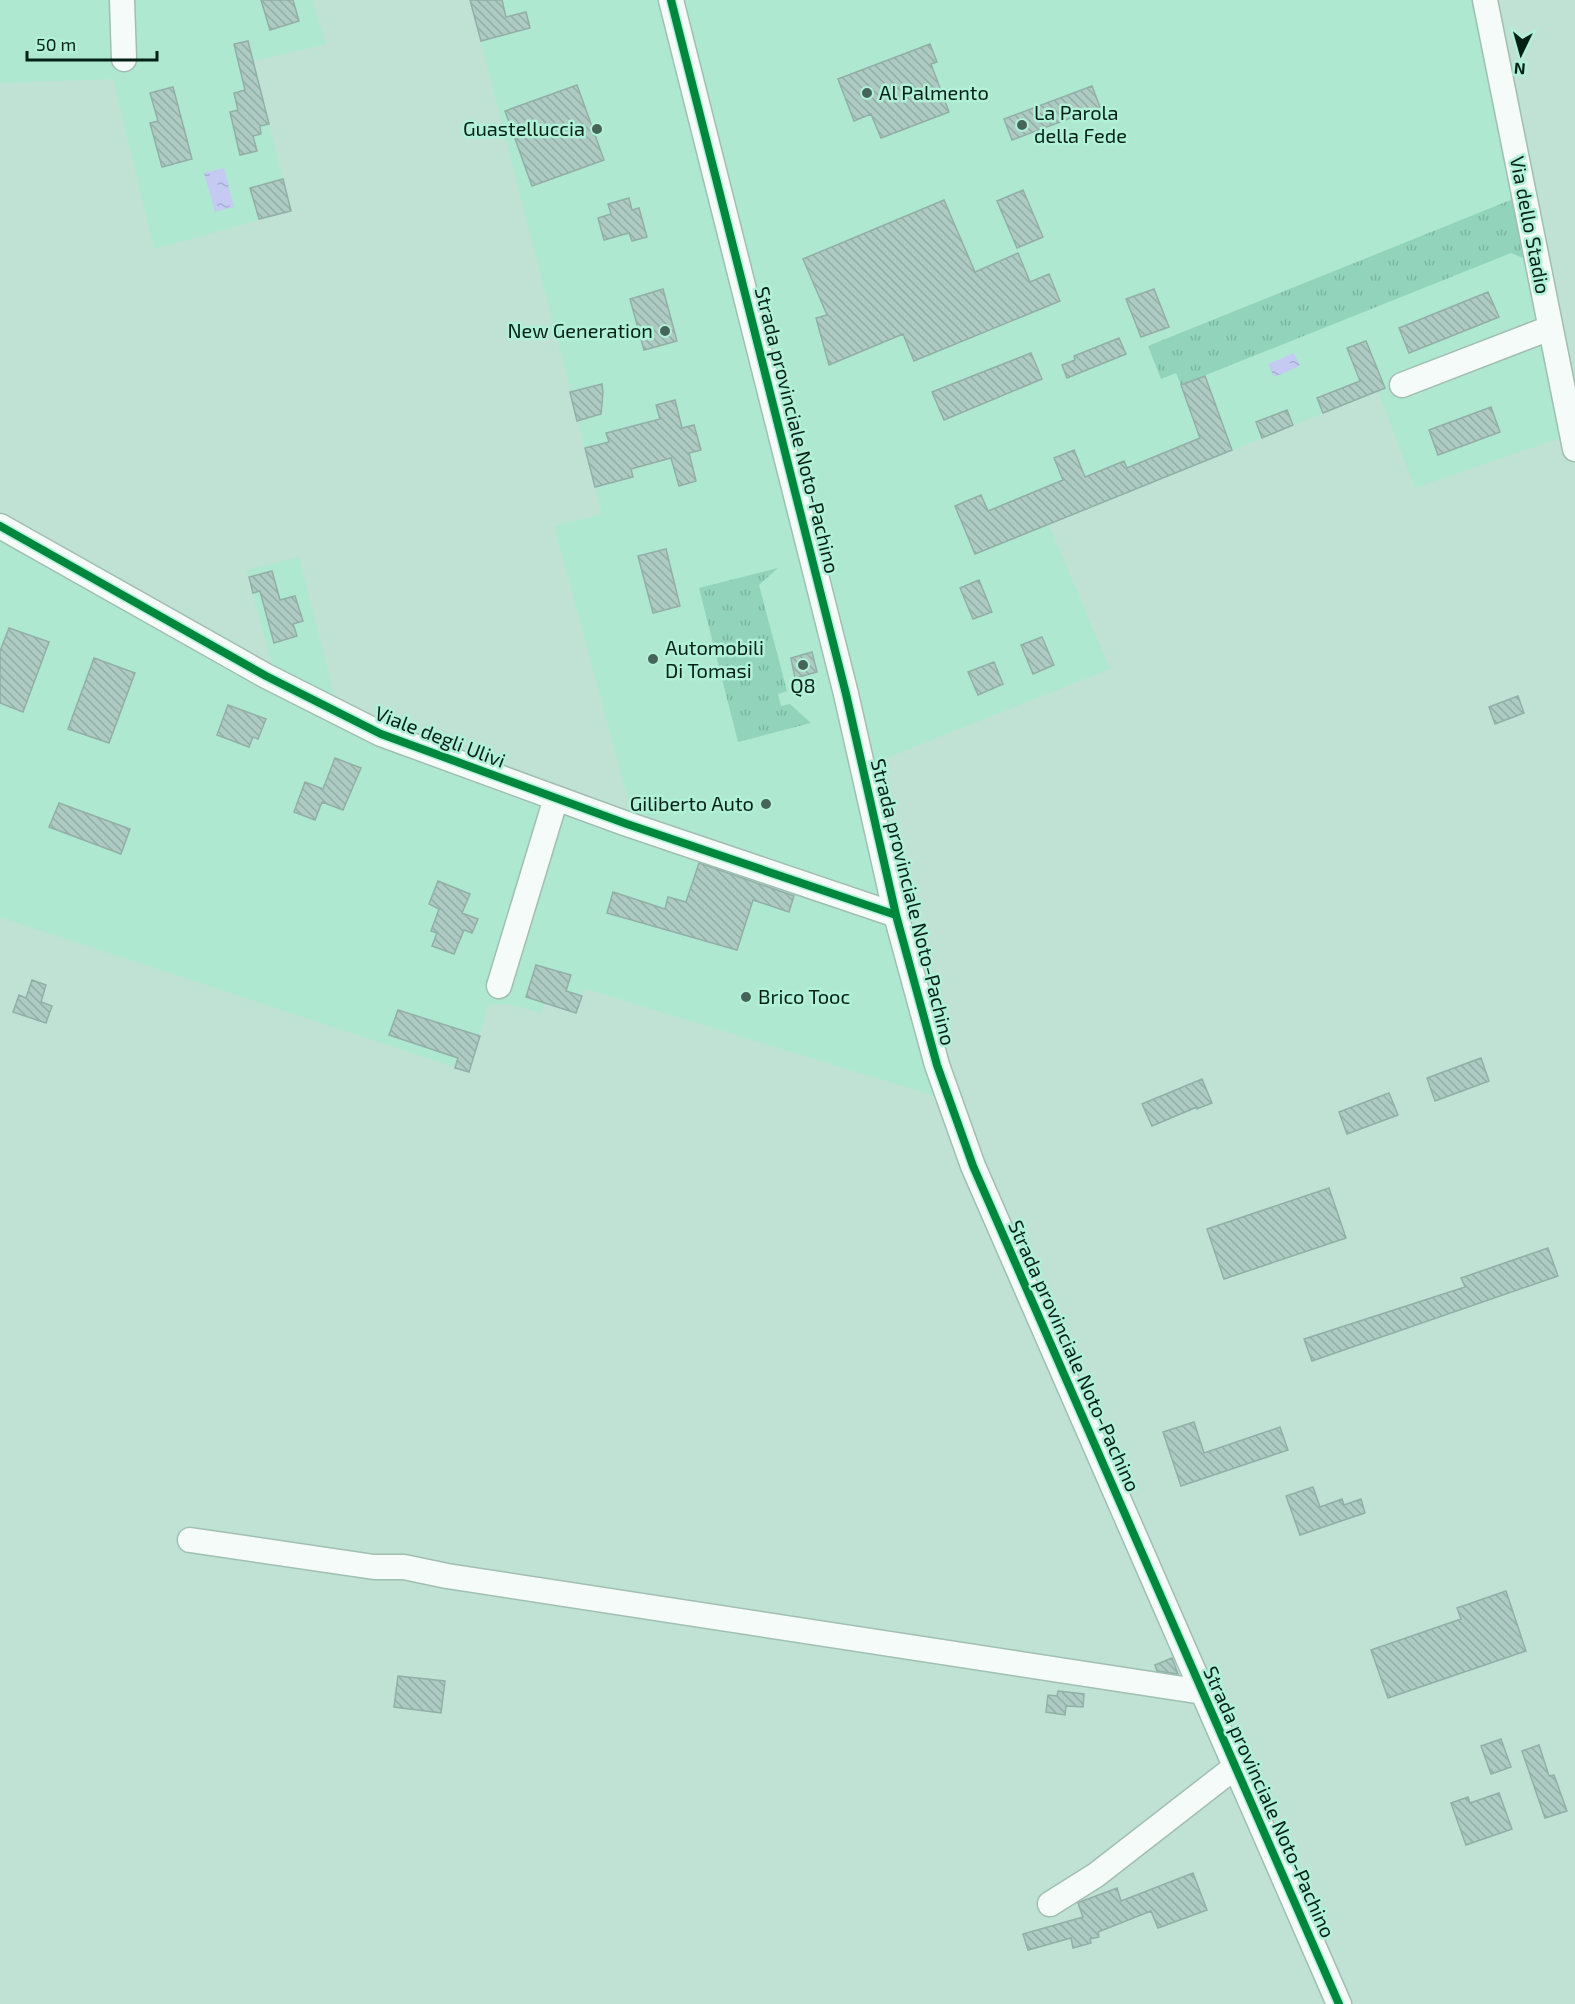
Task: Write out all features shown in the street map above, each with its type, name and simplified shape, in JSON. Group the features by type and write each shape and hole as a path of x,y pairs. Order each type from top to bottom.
{"street":[{"path":"122,0 124,59"},
{"name":"Strada provinciale Noto-Pachino","path":"671,0 846,693 896,915 937,1065 974,1166 1339,2004"},
{"name":"Via dello Stadio","path":"1485,0 1575,449"},
{"path":"1402,385 1550,328"},
{"name":"Viale degli Ulivi","path":"0,526 256,670 381,734 555,798 896,915"},
{"path":"499,986 555,798"},
{"path":"190,1540 374,1567 404,1567 447,1576 1203,1692"},
{"path":"1050,1904 1096,1875 1236,1767"}],"shaded area":[{"path":"0,0 312,0 326,44 253,61 291,211 154,249 113,79 0,83"},
{"path":"470,0 1495,0 1575,433 1415,488 1378,391 1049,525 1110,669 851,772 887,935 935,1096 586,989 576,1013 545,1003 541,1013 508,1004 488,1005 469,1072 0,917 0,517 274,672 246,570 299,557 337,706 534,784 631,811 554,526 602,514"}],"green space":[{"path":"1513,199 1523,258 1511,253 1181,385 1176,373 1161,379 1148,346"},
{"path":"778,568 759,585 787,691 778,694 781,706 790,704 811,723 738,742 699,588"}],"water":[{"path":"224,168 234,207 215,212 204,173"},
{"path":"1294,353 1300,366 1274,377 1268,364"}],"building":[{"path":"261,0 293,0 299,21 270,30"},
{"path":"470,0 502,0 506,17 526,12 530,28 481,41"},
{"path":"248,41 269,124 260,126 261,134 253,136 257,151 240,155 230,112 238,110 234,93 245,90 234,44"},
{"path":"930,44 937,62 931,64 949,112 881,138 871,114 854,121 838,79"},
{"path":"577,85 604,160 532,186 505,111"},
{"path":"1092,86 1100,107 1012,140 1004,119"},
{"path":"173,87 192,159 162,167 150,123 158,121 150,93"},
{"path":"283,179 291,211 259,219 250,188"},
{"path":"1023,190 1043,237 1017,248 997,201"},
{"path":"629,198 632,210 639,208 647,237 632,241 629,233 604,240 598,218 611,214 608,204"},
{"path":"944,200 975,272 1018,253 1030,282 1049,274 1060,301 914,361 903,334 829,365 816,318 827,315 803,259"},
{"path":"663,289 677,341 644,350 630,299"},
{"path":"1154,289 1169,327 1141,337 1126,299"},
{"path":"1488,292 1499,317 1409,353 1399,328"},
{"path":"1119,338 1126,354 1067,378 1062,365 1075,360 1074,356"},
{"path":"1366,341 1385,388 1323,413 1317,398 1360,381 1347,348"},
{"path":"1031,353 1042,379 944,420 932,392"},
{"path":"1205,376 1232,450 975,554 955,506 981,495 988,511 1063,480 1054,458 1074,450 1085,477 1124,461 1127,468 1200,438 1181,385"},
{"path":"602,384 601,414 577,421 570,392"},
{"path":"675,400 682,428 694,425 701,450 689,453 696,481 679,486 671,458 631,469 633,477 595,487 585,448 609,442 606,433 660,419 656,405"},
{"path":"1491,407 1500,432 1438,455 1429,430"},
{"path":"1287,410 1293,425 1262,438 1256,422"},
{"path":"666,549 680,606 653,613 638,556"},
{"path":"272,571 280,600 295,596 303,621 293,624 297,636 274,643 260,591 253,593 249,577"},
{"path":"979,580 992,612 973,619 960,588"},
{"path":"9,628 49,642 23,712 0,703 0,651"},
{"path":"1042,637 1054,665 1033,674 1021,645"},
{"path":"812,652 817,672 795,678 791,658"},
{"path":"94,658 135,673 109,743 68,729"},
{"path":"994,662 1003,684 978,695 968,672"},
{"path":"1518,696 1524,713 1495,724 1489,707"},
{"path":"228,705 266,719 258,739 253,737 249,747 217,735"},
{"path":"335,758 361,768 343,810 322,802 315,820 294,812 305,782 323,789"},
{"path":"59,803 130,829 121,854 49,827"},
{"path":"699,863 794,896 789,912 753,900 737,950 607,913 613,892 665,909 668,897 686,902"},
{"path":"438,881 470,894 462,913 478,919 472,933 464,930 454,954 432,946 437,933 431,931 439,909 429,904"},
{"path":"536,965 571,975 566,991 582,996 576,1013 526,997"},
{"path":"32,980 46,985 41,1002 52,1006 46,1023 13,1012 19,995 26,998"},
{"path":"398,1010 480,1036 469,1072 455,1068 458,1058 389,1035"},
{"path":"1481,1058 1489,1081 1435,1101 1427,1078"},
{"path":"1202,1079 1212,1103 1152,1126 1142,1104"},
{"path":"1389,1093 1398,1115 1347,1134 1339,1112"},
{"path":"1329,1188 1346,1238 1224,1279 1207,1229"},
{"path":"1548,1248 1558,1276 1312,1361 1304,1339 1465,1287 1461,1278"},
{"path":"1194,1422 1204,1453 1280,1427 1288,1450 1181,1486 1163,1432"},
{"path":"1313,1487 1320,1507 1342,1499 1344,1505 1361,1499 1365,1513 1300,1535 1286,1496"},
{"path":"1506,1591 1526,1651 1388,1698 1371,1650 1461,1619 1457,1608"},
{"path":"1172,1658 1178,1674 1157,1671 1155,1665"},
{"path":"398,1676 445,1681 441,1713 394,1707"},
{"path":"1058,1691 1084,1694 1083,1707 1066,1706 1065,1715 1046,1712 1048,1695 1057,1696"},
{"path":"1501,1739 1511,1767 1491,1774 1481,1746"},
{"path":"1539,1745 1549,1776 1554,1775 1567,1811 1545,1818 1522,1751"},
{"path":"1499,1793 1512,1829 1466,1845 1451,1803 1468,1797 1470,1803"},
{"path":"1193,1873 1207,1910 1158,1928 1151,1911 1098,1932 1099,1937 1090,1939 1091,1943 1073,1948 1071,1938 1028,1950 1023,1934 1083,1917 1078,1903 1080,1902 1117,1888 1121,1901"}],"cycle path":[{"path":"671,0 846,694 896,915 937,1065 973,1166 1339,2004"},
{"path":"0,526 266,676 381,734 627,824 896,915"}],"place":[{"name":"Al Palmento","path":"867,93"},
{"name":"La Parola della Fede","path":"1022,125"},
{"name":"Guastelluccia","path":"597,129"},
{"name":"New Generation","path":"665,331"},
{"name":"Automobili Di Tomasi","path":"653,659"},
{"name":"Q8","path":"803,665"},
{"name":"Giliberto Auto","path":"766,804"},
{"name":"Brico Tooc","path":"746,997"}]}
